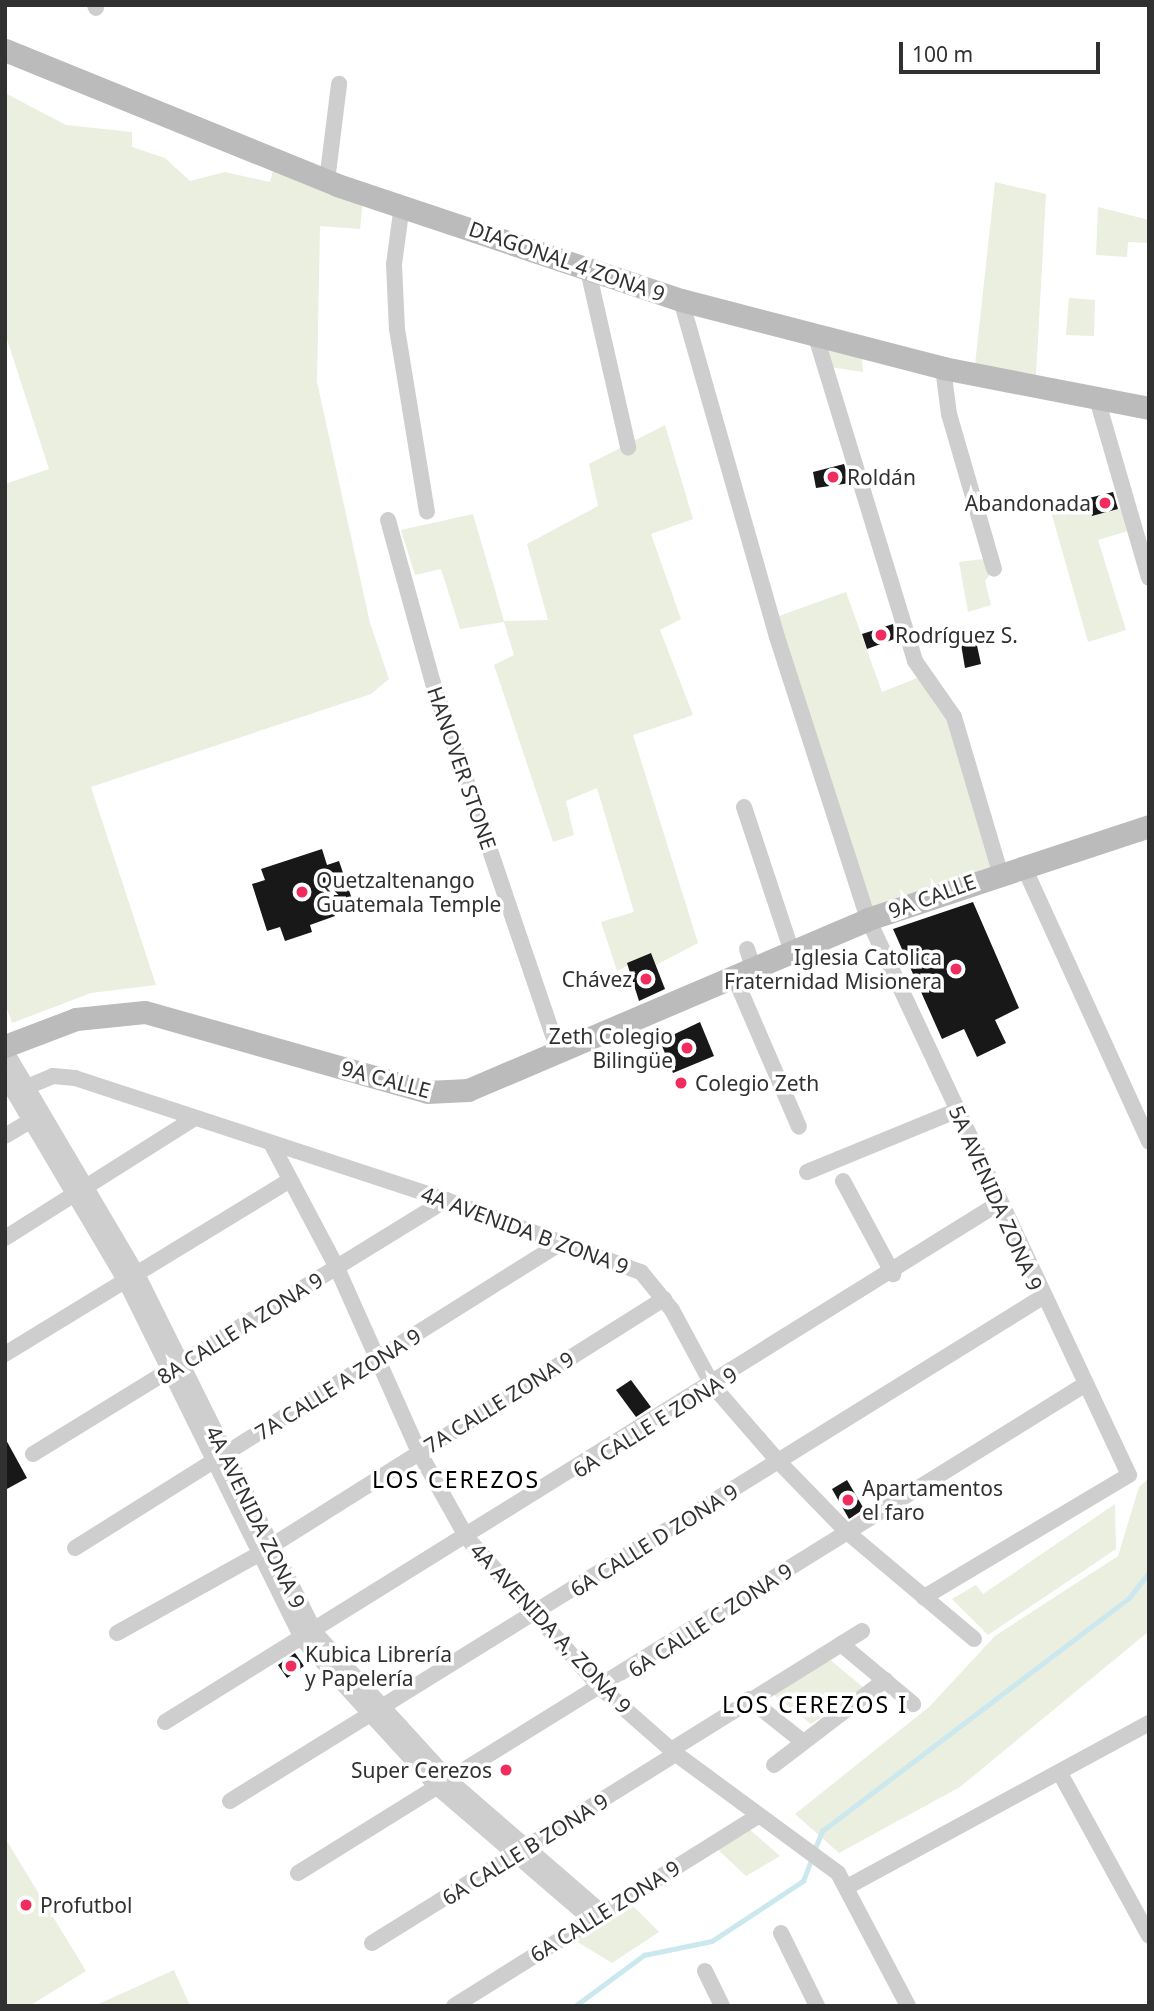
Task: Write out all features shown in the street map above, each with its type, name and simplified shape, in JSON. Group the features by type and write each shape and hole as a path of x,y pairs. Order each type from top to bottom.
{"main road":[{"name":"DIAGONAL 4 ZONA 9","path":"5,50 327,181 587,266 681,300 943,368 1149,408"},
{"name":"9A CALLE","path":"5,1048 76,1019 145,1012 444,1093 487,1085 559,1054 745,964 792,952 868,919 1000,872 1149,825"}],"street":[{"path":"327,181 339,84"},
{"path":"402,205 394,264 397,329 428,512"},
{"path":"587,266 628,447"},
{"name":"5A AVENIDA ZONA 9","path":"681,300 777,637 868,919 958,1110 1041,1298 1129,1475 924,1597"},
{"path":"817,337 915,661 954,717 1000,872"},
{"path":"943,368 949,414 994,569"},
{"path":"1097,399 1149,578"},
{"name":"HANOVER STONE","path":"388,520 433,683 559,1054"},
{"path":"744,807 792,952"},
{"path":"1023,865 1149,1142"},
{"path":"745,964 799,1127"},
{"name":"4A AVENIDA ZONA 9","path":"5,1048 32,1120 81,1188"},
{"name":"4A AVENIDA B ZONA 9","path":"21,1089 53,1076 75,1078 272,1145 446,1200 564,1241 640,1272 664,1299 713,1386 778,1461 847,1532 974,1639"},
{"name":"4A AVENIDA ZONA 9","path":"5,1077 21,1089 132,1278 177,1367 262,1551 309,1637 374,1713 444,1784 520,1854 596,1915"},
{"path":"807,1172 958,1110"},
{"path":"5,1238 195,1118"},
{"path":"5,1136 32,1120"},
{"name":"4A AVENIDA A, ZONA 9","path":"272,1145 337,1268 419,1452 467,1538 602,1689 674,1752 843,1880"},
{"path":"5,1354 290,1180"},
{"path":"843,1181 893,1274"},
{"name":"8A CALLE A ZONA 9","path":"33,1454 446,1200"},
{"name":"6A CALLE E ZONA 9","path":"165,1722 309,1637 893,1274 999,1203"},
{"name":"7A CALLE A ZONA 9","path":"75,1548 564,1241"},
{"name":"6A CALLE D ZONA 9","path":"230,1801 534,1616 1041,1298"},
{"name":"7A CALLE ZONA 9","path":"117,1633 262,1551 664,1299"},
{"name":"6A CALLE C ZONA 9","path":"298,1872 602,1689 1084,1385"},
{"name":"6A CALLE B ZONA 9","path":"372,1942 520,1854 749,1699 862,1631"},
{"path":"841,1644 913,1704"},
{"path":"774,1765 802,1741 885,1681"},
{"path":"749,1699 802,1741"},
{"path":"908,2006 843,1880 1061,1775 1149,1723"},
{"path":"1061,1775 1149,1936"},
{"name":"6A CALLE ZONA 9","path":"454,2006 757,1817"},
{"path":"781,1933 817,2006"},
{"path":"705,1970 722,2006"}],"green space":[{"path":"5,93 66,125 132,132 132,147 165,158 190,181 225,172 270,182 274,167 363,200 360,229 320,226 317,382 370,623 389,679 371,694 91,787 156,985 91,993 12,1023 5,1003 5,484 49,469 5,333"},
{"path":"995,182 1046,194 1036,375 975,365"},
{"path":"1098,207 1149,220 1149,243 1128,242 1127,257 1096,255"},
{"path":"1069,298 1095,300 1094,336 1066,335"},
{"path":"820,341 861,350 863,372 829,367"},
{"path":"665,425 693,519 651,534 681,619 660,630 693,715 633,735 698,943 656,965 651,953 617,971 601,922 634,912 597,788 566,801 574,835 553,842 494,665 514,655 504,622 460,629 441,569 415,575 401,530 473,514 504,621 548,620 527,544 598,506 589,464"},
{"path":"1089,498 1093,516 1128,507 1135,529 1098,540 1126,630 1088,642 1050,508"},
{"path":"991,558 994,569 985,581 991,605 968,612 959,562"},
{"path":"846,592 882,692 917,678 949,715 994,868 871,914 776,617"},
{"path":"1149,1478 1148,1632 960,1787 839,1853 795,1814 929,1707 995,1636 1118,1556 1139,1487"},
{"path":"1115,1504 1116,1549 988,1635 952,1599 976,1585 983,1594"},
{"path":"828,1658 864,1688 811,1724 773,1694"},
{"path":"748,1828 780,1856 746,1876 716,1848"},
{"name":"Profutbol","path":"5,1838 86,1971 29,2006 5,2006"},
{"path":"633,1906 659,1932 612,1963 571,1938"},
{"path":"174,1970 190,2006 94,2006"}],"building":[{"name":"Roldán","path":"844,464 850,483 816,488 813,472"},
{"name":"Abandonada","path":"1113,492 1118,509 1092,516 1089,498"},
{"name":"Rodríguez S.","path":"893,624 897,638 867,649 862,634"},
{"path":"976,641 981,664 965,668 961,644"},
{"name":"Quetzaltenango Guatemala Temple","path":"322,849 327,865 339,861 352,899 332,906 335,916 310,925 312,932 285,941 280,927 267,931 252,884 265,880 261,869"},
{"name":"Iglesia Catolica Fraternidad Misionera","path":"973,902 1019,1008 995,1020 1006,1043 977,1057 964,1029 942,1039 893,929"},
{"name":"Chávez","path":"651,953 665,989 639,1001 627,963"},
{"name":"Zeth Colegio Bilingüe","path":"700,1022 714,1056 673,1073 660,1041"},
{"path":"631,1380 651,1407 636,1417 616,1390"},
{"path":"5,1438 27,1478 5,1490"},
{"name":"Apartamentos el faro","path":"847,1480 864,1509 849,1519 832,1489"},
{"name":"Kubica Librería y Papelería","path":"295,1653 304,1666 287,1678 278,1665"}],"waterway":[{"path":"814,1851 822,1831 1129,1598 1149,1572"},
{"path":"575,2006 644,1955 712,1941 803,1881 811,1860"}],"place":[{"name":"Roldán","path":"833,477"},
{"name":"Abandonada","path":"1105,503"},
{"name":"Rodríguez S.","path":"881,635"},
{"name":"Quetzaltenango Guatemala Temple","path":"302,892"},
{"name":"Iglesia Catolica Fraternidad Misionera","path":"956,969"},
{"name":"Chávez","path":"646,979"},
{"name":"Zeth Colegio Bilingüe","path":"687,1048"},
{"name":"Colegio Zeth","path":"681,1083"},
{"name":"Apartamentos el faro","path":"848,1500"},
{"name":"Kubica Librería y Papelería","path":"291,1666"},
{"name":"Super Cerezos","path":"506,1770"},
{"name":"Profutbol","path":"26,1905"}],"district":[{"name":"LOS CEREZOS","path":"456,1479"},
{"name":"LOS CEREZOS I","path":"815,1704"}]}
